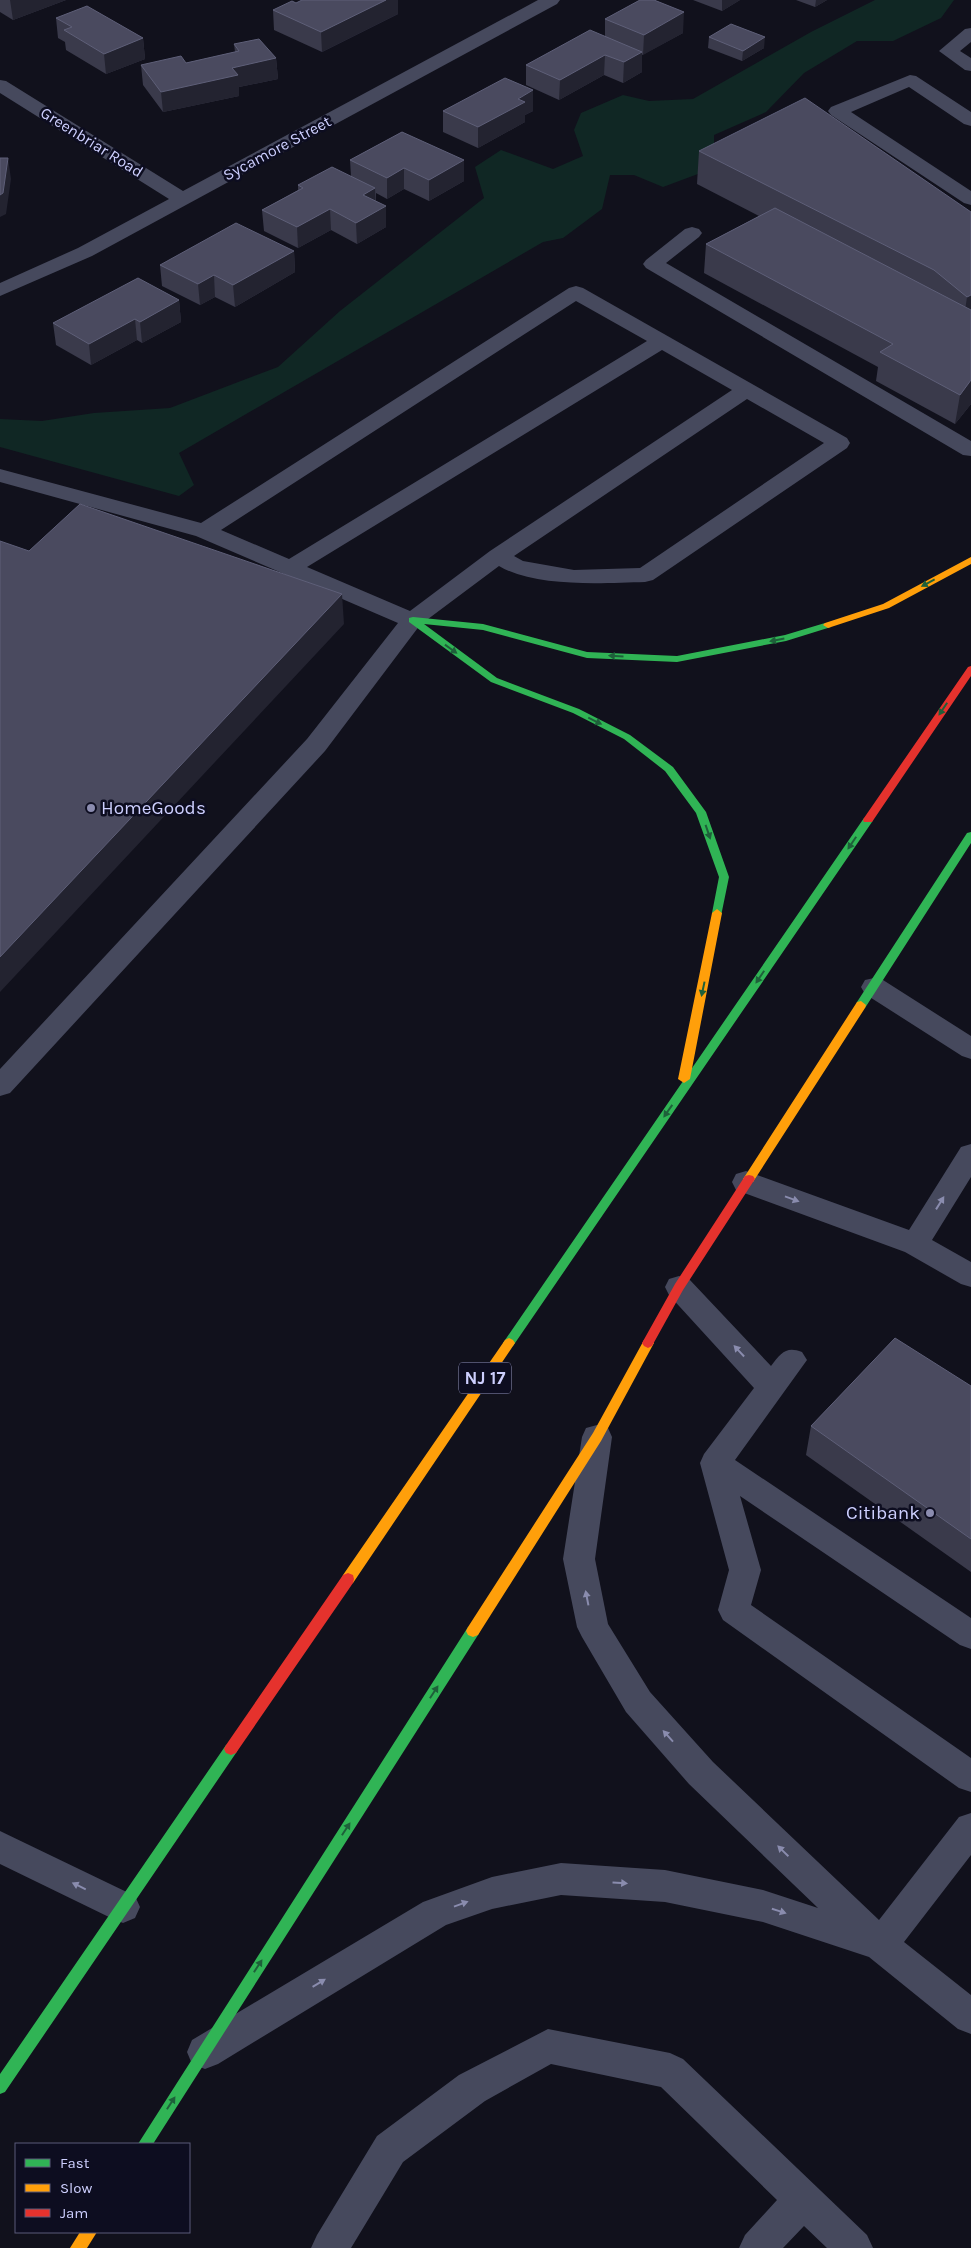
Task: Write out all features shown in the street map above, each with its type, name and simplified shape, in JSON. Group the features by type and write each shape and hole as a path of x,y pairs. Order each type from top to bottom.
{"highway":[{"path":"412,620 483,627 587,655 677,659 786,638 886,606 971,560"},
{"path":"412,620 494,680 576,712 627,737 669,769 701,812 724,877 681,1093"},
{"name":"NJ 17","path":"0,2087 971,669"},
{"path":"146,2143 597,1437 679,1286 874,987 971,834"},
{"path":"78,2248 88,2233"}],"street":[{"name":"Sycamore Street","path":"0,290 85,252 551,0"},
{"path":"971,33 948,52 971,66"},
{"path":"971,120 910,80 837,111 971,199"},
{"name":"Greenbriar Road","path":"0,86 183,199"},
{"path":"692,232 654,264 971,450"},
{"path":"204,531 576,292 839,443 645,575 574,577 517,566 498,556"},
{"path":"290,568 662,341"},
{"path":"0,1086 316,745 412,620 498,556 746,390"},
{"path":"0,475 204,531 412,620"},
{"path":"874,987 971,1049"},
{"path":"915,1244 971,1154"},
{"path":"746,1182 915,1244 971,1276"},
{"path":"679,1286 772,1386"},
{"path":"715,1463 792,1360"},
{"path":"597,1437 579,1559 593,1627 638,1702 701,1773 881,1945 971,2017"},
{"path":"715,1463 971,1634"},
{"path":"715,1463 745,1570 734,1610 971,1777"},
{"path":"881,1945 971,1828"},
{"path":"0,1847 123,1907"},
{"path":"203,2054 435,1913 492,1893 561,1879 665,1886 763,1906 881,1945"},
{"path":"330,2248 390,2149 472,2088 548,2046 670,2071 854,2248"},
{"path":"758,2248 802,2200"}],"green space":[{"path":"875,0 954,0 941,18 893,41 857,41 804,73 766,112 714,135 714,168 663,187 634,175 610,175 602,209 563,238 543,242 179,453 194,485 179,496 0,447 0,419 42,421 94,413 170,408 278,367 340,311 484,198 475,167 501,150 553,169 583,156 574,130 581,113 623,95 649,101 693,99 811,32"}],"building":[{"path":"302,0 386,0 321,32 273,10 292,1 296,3"},
{"path":"640,0 654,0 684,12 644,35 605,19"},
{"path":"87,6 143,38 104,54 64,30 72,27 56,18"},
{"path":"731,24 765,37 743,51 709,37"},
{"path":"590,30 642,52 624,62 605,55 560,80 526,65"},
{"path":"259,39 276,58 232,68 238,75 161,92 141,65 181,56 186,63 239,51 234,44"},
{"path":"505,78 533,90 518,99 525,102 478,127 443,111"},
{"path":"805,98 971,212 971,295 967,297 934,270 699,151"},
{"path":"402,132 464,160 429,180 404,168 387,178 350,160"},
{"path":"0,158 8,158 3,193 0,195"},
{"path":"332,167 375,188 363,195 386,206 356,223 330,209 297,227 262,210 303,188 298,185"},
{"path":"775,208 971,310 971,380 960,395 880,352 893,344 706,244"},
{"path":"236,223 294,251 233,285 214,275 198,284 160,265"},
{"path":"138,278 179,300 140,322 135,319 89,344 53,323"},
{"path":"80,504 342,594 0,957 0,541 29,551"},
{"name":"Citibank","path":"895,1338 971,1386 971,1539 811,1426"}],"traffic: fast":[{"path":"412,620 494,680 576,711 627,737 669,769 701,812 724,877 717,913"},
{"path":"413,620 483,627 587,655 677,659 786,638 828,625"},
{"path":"509,1343 868,820"},
{"path":"861,1005 971,835"},
{"path":"146,2143 473,1631"},
{"path":"0,2087 231,1749"}],"traffic: slow":[{"path":"828,625 886,606 971,560"},
{"path":"684,1079 717,913"},
{"path":"749,1179 861,1005"},
{"path":"348,1579 509,1343"},
{"path":"473,1631 597,1437 648,1343"},
{"path":"78,2248 88,2233"}],"traffic: jam":[{"path":"868,820 971,669"},
{"path":"648,1343 679,1287 749,1179"},
{"path":"231,1749 348,1579"}],"place":[{"name":"HomeGoods","path":"91,808"},
{"name":"Citibank","path":"930,1513"}]}
